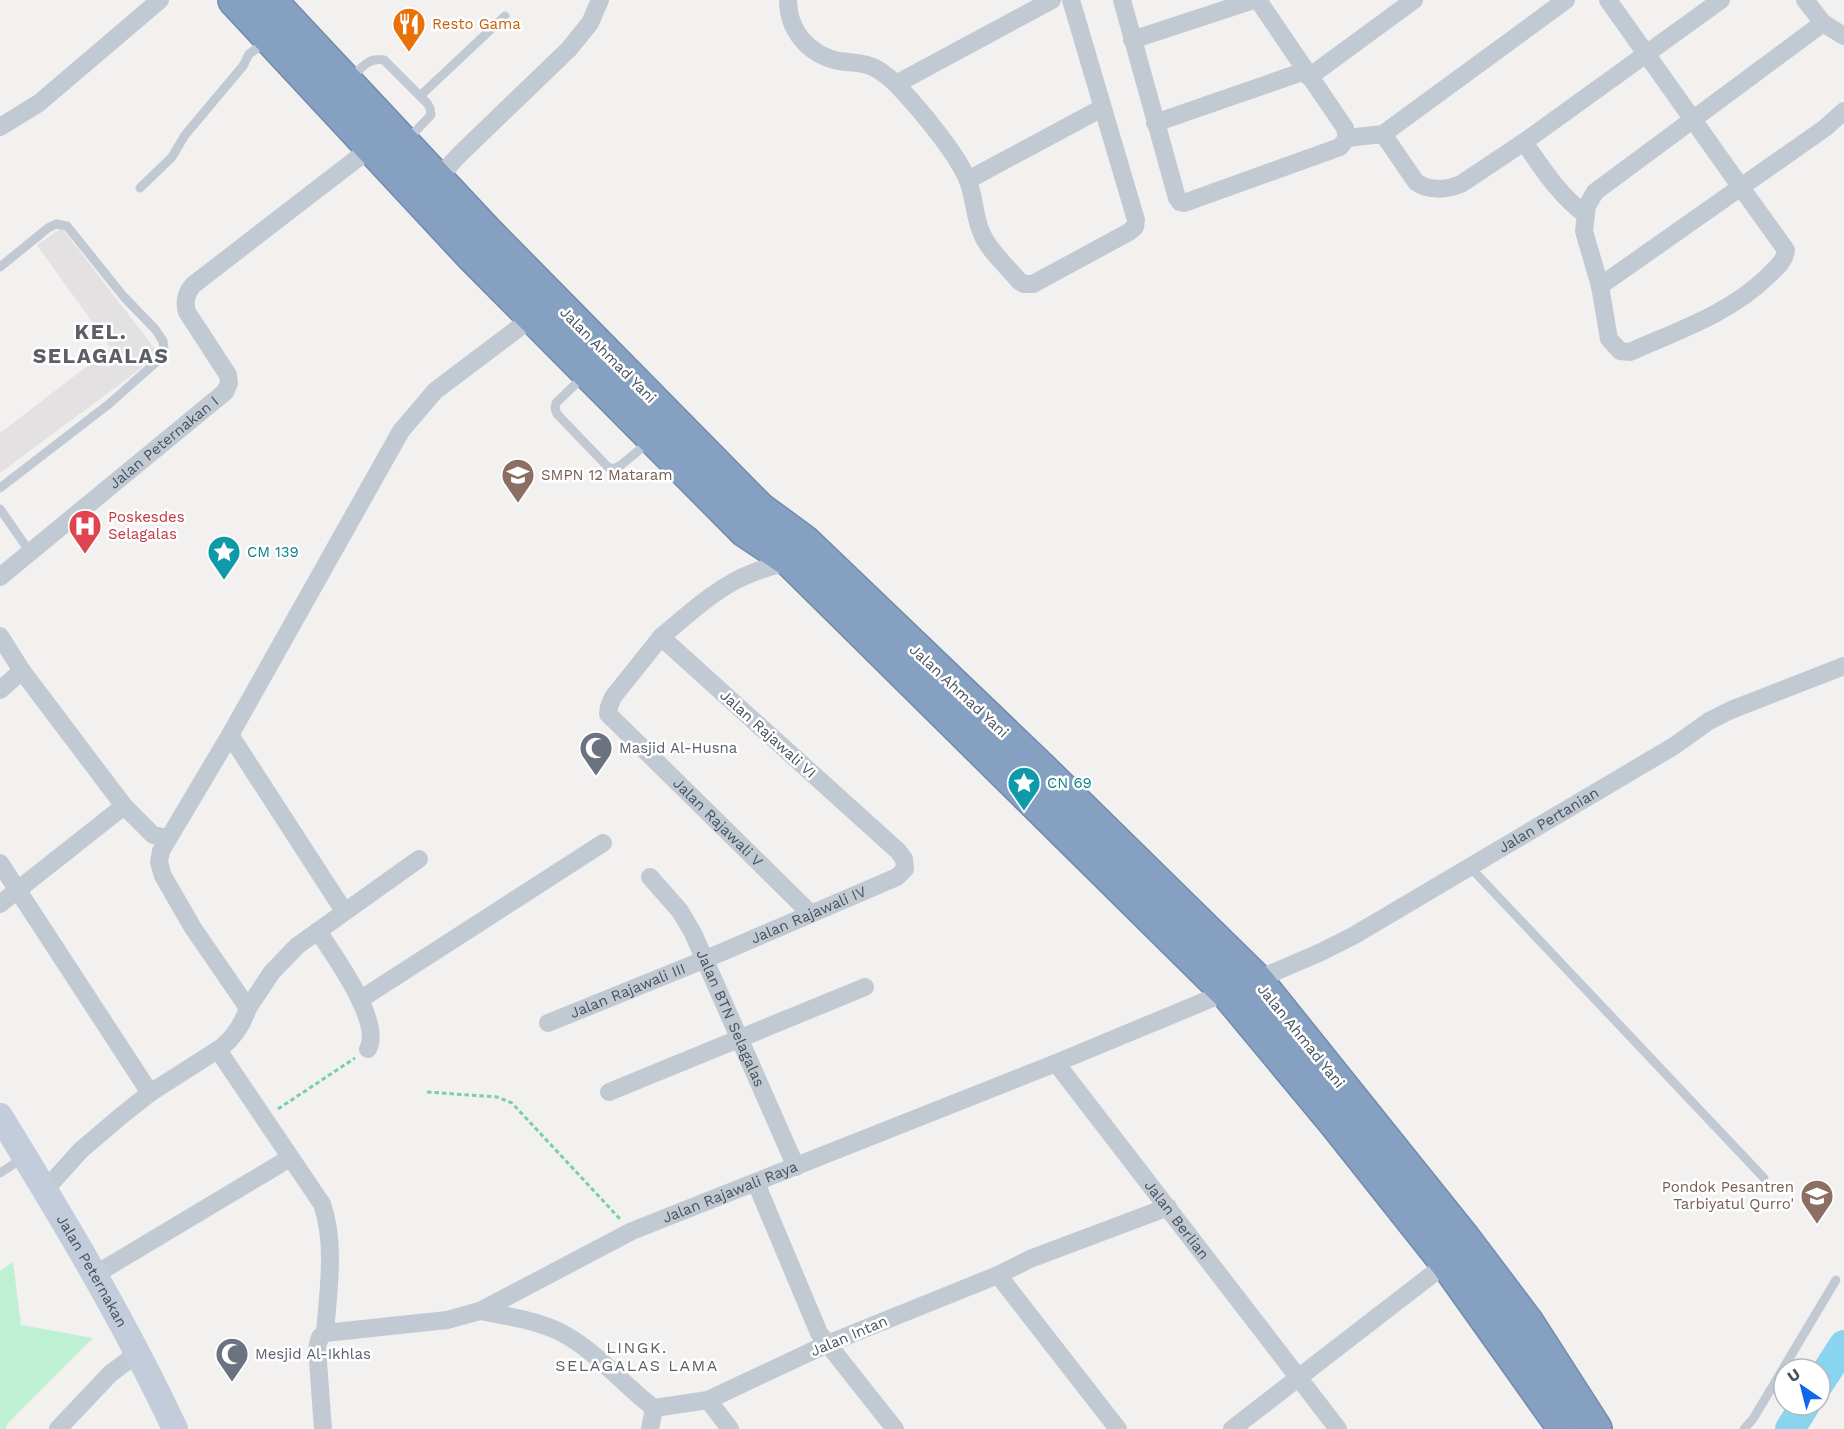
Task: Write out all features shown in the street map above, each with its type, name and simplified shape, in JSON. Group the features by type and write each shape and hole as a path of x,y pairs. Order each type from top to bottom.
{"highway":[{"name":"Jalan Ahmad Yani","path":"247,1 347,82 387,145 437,179 480,245 752,519 1050,777 1242,986 1463,1238 1527,1323 1595,1429"},
{"path":"247,1 271,38 387,145 480,245 533,317 654,439 752,519"},
{"path":"1242,986 1335,1122 1447,1263 1565,1429"}],"street":[{"path":"0,128 39,103 160,0"},
{"path":"437,179 569,49 590,23 600,0"},
{"path":"896,84 1052,0"},
{"path":"792,2 789,18 802,41 819,54 838,61 856,62 874,68 896,84 949,149 968,180 981,234 987,243 1019,281 1024,284 1033,284 1129,232 1135,227 1136,220 1071,0"},
{"path":"1122,0 1177,198 1184,203 1340,147 1347,138 1383,134 1566,0"},
{"path":"1155,123 1307,74 1414,0"},
{"path":"1608,0 1693,119 1786,250 1781,263 1755,289 1727,309 1630,352 1620,351 1609,339 1600,286 1584,231 1587,206 1595,192 1693,119 1823,23"},
{"path":"1383,134 1416,182 1430,189 1451,188 1461,184 1524,142 1721,0"},
{"path":"1805,0 1823,23 1844,36"},
{"path":"1132,40 1262,2 1307,74 1345,128 1347,138"},
{"path":"968,180 1102,108"},
{"path":"1600,286 1825,128 1844,111"},
{"path":"1524,142 1561,194 1585,214"},
{"name":"Jalan Peternakan I","path":"0,577 227,390 228,375 187,312 186,300 191,288 387,145"},
{"path":"248,1008 194,928 161,871 159,856 230,735 401,431 435,391 533,317"},
{"path":"661,637 708,598 792,552"},
{"path":"0,636 22,671 124,806 153,835 168,838"},
{"name":"Jalan Rajawali V","path":"661,637 609,704 610,719 810,913"},
{"name":"Jalan Rajawali VI","path":"661,637 898,851 905,864"},
{"name":"Jalan Pertanian","path":"1242,986 1288,968 1353,936 1674,746 1709,721 1752,700 1844,666"},
{"path":"0,690 22,671"},
{"path":"230,735 344,911"},
{"path":"0,904 124,806"},
{"path":"361,999 603,843"},
{"path":"45,1190 100,1133 150,1093 229,1041 272,972 297,946 419,859"},
{"path":"0,863 150,1093"},
{"name":"Jalan Rajawali IV","path":"706,959 897,877 902,873 905,864"},
{"name":"Jalan BTN Selagalas","path":"650,878 680,911 706,959 796,1167"},
{"path":"318,931 361,999 371,1040 368,1049"},
{"name":"Jalan Rajawali III","path":"548,1023 706,959"},
{"name":"Jalan Rajawali Raya","path":"480,1311 632,1232 1056,1063 1242,986"},
{"path":"609,1092 864,987"},
{"path":"218,1050 322,1204 327,1217 329,1250 325,1334"},
{"name":"Jalan Berlian","path":"1056,1063 1338,1429"},
{"name":"Jalan Peternakan","path":"0,1116 96,1274 139,1352 175,1429"},
{"path":"96,1274 290,1158"},
{"path":"756,1183 819,1333 895,1429"},
{"name":"Jalan Intan","path":"708,1400 827,1344 995,1276 1030,1259 1168,1207"},
{"path":"1232,1429 1447,1263"},
{"path":"995,1276 1118,1429"},
{"path":"323,1429 317,1348 320,1337 325,1334 447,1320 480,1311 536,1322 563,1334 582,1347 654,1408 708,1400 730,1429"},
{"path":"58,1429 110,1374 139,1352"},
{"path":"650,1429 654,1408"}],"lane":[{"path":"420,96 505,16"},
{"path":"140,188 172,157 185,135 243,66 249,54 271,38"},
{"path":"347,82 369,60 384,60 430,108 431,116 387,145"},
{"path":"0,267 48,228 56,224 67,226 124,297 155,329 163,341 165,350 162,357 109,404 0,488"},
{"path":"588,373 556,403 555,408 557,414 608,466 614,469 621,465 654,439"},
{"path":"0,509 30,552"},
{"path":"1470,867 1764,1178"},
{"path":"0,1173 25,1156"},
{"path":"1743,1429 1753,1419 1836,1280"}],"path":[{"path":"264,1118 368,1049"},
{"path":"427,1092 497,1097 512,1103 632,1232"}],"shaded area":[{"path":"62,228 158,353 135,373 0,473 0,433 111,348 37,245"}],"green space":[{"path":"13,1262 21,1325 93,1338 9,1422 5,1429 0,1429 0,1271"}],"waterway":[{"path":"1832,1364 1844,1345"},
{"path":"1790,1429 1798,1417"}],"place":[{"name":"Resto Gama","path":"409,53"},
{"name":"SMPN 12 Mataram","path":"518,504"},
{"name":"Poskesdes Selagalas","path":"85,555"},
{"name":"CM 139","path":"224,581"},
{"name":"Masjid Al-Husna","path":"596,777"},
{"name":"CN 69","path":"1024,812"},
{"name":"Pondok Pesantren Tarbiyatul Qurro'","path":"1817,1225"},
{"name":"Mesjid Al-Ikhlas","path":"232,1383"}],"district":[{"name":"KEL. SELAGALAS","path":"101,344"},
{"name":"LINGK. SELAGALAS LAMA","path":"637,1356"}]}
